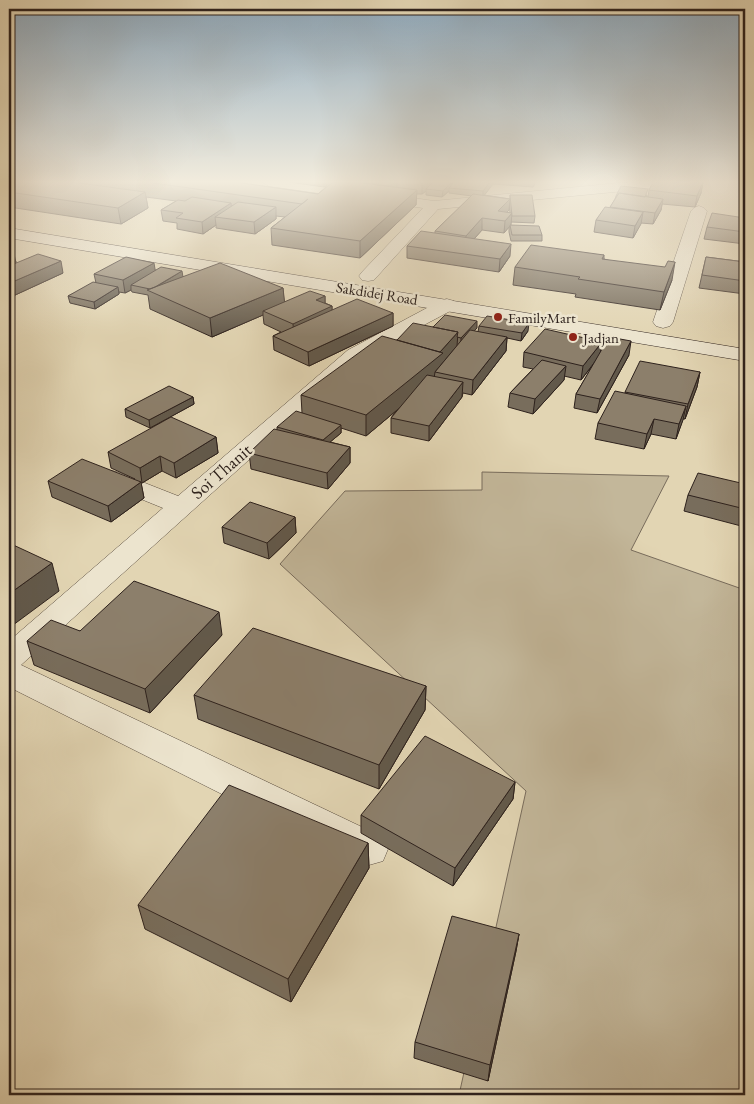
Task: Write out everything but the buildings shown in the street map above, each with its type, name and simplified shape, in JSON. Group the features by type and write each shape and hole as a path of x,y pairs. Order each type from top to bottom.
{"street":[{"name":"Sakdidej Road","path":"13,234 457,298"},
{"name":"Sakdidej Road","path":"105,234 368,276 457,298 745,355"},
{"path":"368,276 407,234"},
{"path":"663,322 692,234"},
{"name":"Soi Thanit","path":"9,658 355,354 457,298"},
{"path":"643,319 681,326"},
{"path":"94,471 180,506"},
{"path":"9,673 369,849"}],"shaded area":[{"path":"482,472 669,476 631,550 745,590 745,1095 459,1095 526,791 280,564 345,491 482,490"}],"place":[{"name":"FamilyMart","path":"498,317"},
{"name":"Jadjan","path":"573,337"}]}
